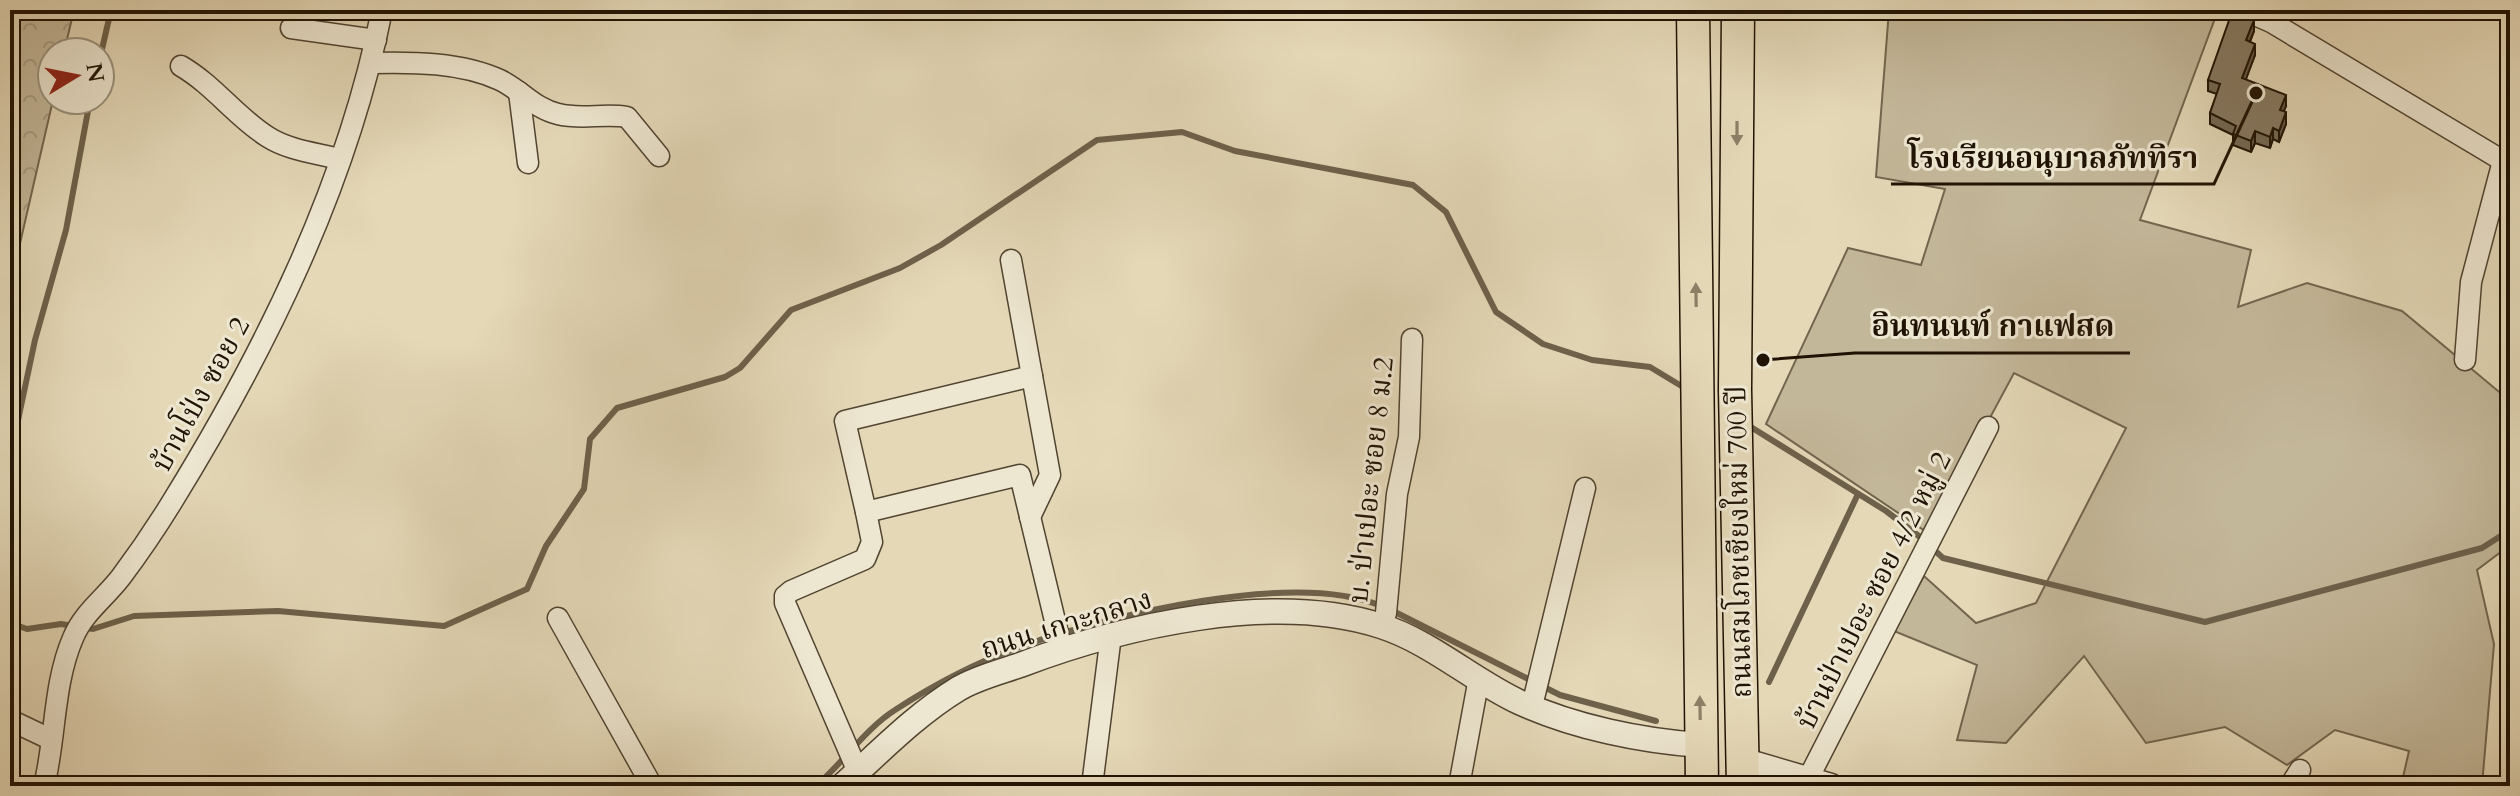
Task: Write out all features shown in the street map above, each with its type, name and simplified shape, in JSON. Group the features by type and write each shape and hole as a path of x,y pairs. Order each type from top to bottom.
{"main road":[{"name":"ถนนสมโภชเชียงใหม่ 700 ปี","path":"1693,10 1702,786"},
{"name":"ถนนสมโภชเชียงใหม่ 700 ปี","path":"1738,10 1735,390 1743,773"}],"street":[{"name":"บ้านโป่ง ซอย 2","path":"44,786 50,739 71,642 81,621 120,579 150,537 225,415 290,284 339,159 371,63 382,10"},
{"path":"2244,10 2271,22 2507,163 2471,282 2465,360"},
{"path":"291,28 376,40"},
{"path":"371,63 430,65 482,73 519,92 545,111 562,115 627,117 659,156"},
{"path":"181,66 227,99 266,136 282,144 339,159"},
{"path":"519,92 528,163"},
{"path":"1011,260 1050,475 1030,517"},
{"name":"บ. ป่าเปอะ ซอย 8 ม.2","path":"1385,614 1397,494 1409,437 1412,339"},
{"path":"850,766 789,615 785,596 865,559 872,542 845,421 1032,376"},
{"name":"บ้านป่าเปอะ ซอย 4/2 หมู่ 2","path":"1808,779 1988,427"},
{"path":"866,512 1020,475 1059,640"},
{"path":"1532,706 1585,488"},
{"name":"ถนน เกาะกลาง","path":"850,766 961,687 1059,640 1111,635 1192,618 1265,614 1385,614 1479,678 1532,706 1660,742 1701,745"},
{"path":"558,618 652,786"},
{"path":"1092,786 1111,635"},
{"path":"1459,786 1479,678"},
{"path":"10,720 50,739"},
{"path":"1743,773 1808,779 1831,786"}],"green space":[{"path":"10,10 74,10 68,36 36,36 36,116 49,116 10,287"},
{"path":"1889,10 2217,13 2140,220 2251,250 2238,307 2307,283 2402,311 2504,396 2510,395 2510,545 2477,570 2494,644 2482,786 2401,786 2409,751 2335,730 2287,765 2225,727 2146,743 2084,656 2006,743 1957,740 1977,665 1894,631 1924,576 1976,623 2036,603 2126,428 2014,373 1928,533 1766,424 1848,248 1921,265 1945,189 1876,177"}],"building":[{"path":"2232,12 2254,20 2246,40 2255,44 2242,78 2286,95 2280,110 2286,112 2279,131 2273,128 2270,137 2255,131 2251,141 2233,134 2236,126 2210,113 2220,84 2208,80"}],"waterway":[{"path":"105,36 111,10"},
{"path":"10,458 35,340 66,230 87,116"},
{"path":"10,623 27,629 61,624 93,629 134,616 278,611 444,626 527,589 546,546 584,489 590,439 617,408 725,377 740,368 791,310 900,268 941,245 1097,140 1182,132 1235,151 1413,185 1446,212 1496,312 1543,344 1592,360 1650,367 1688,390"},
{"path":"1746,424 1886,511 1924,540"},
{"path":"1769,682 1858,494"},
{"path":"1932,548 1943,558 2205,622 2482,548 2510,530"},
{"path":"816,786 895,710 991,658 1062,633 1153,610 1253,595 1301,593 1344,596 1381,606"},
{"path":"1391,610 1560,695 1656,721"}],"place":[{"name":"โรงเรียนอนุบาลภัททิรา","path":"2256,93"},
{"name":"อินทนนท์ กาแฟสด","path":"1763,360"}]}
